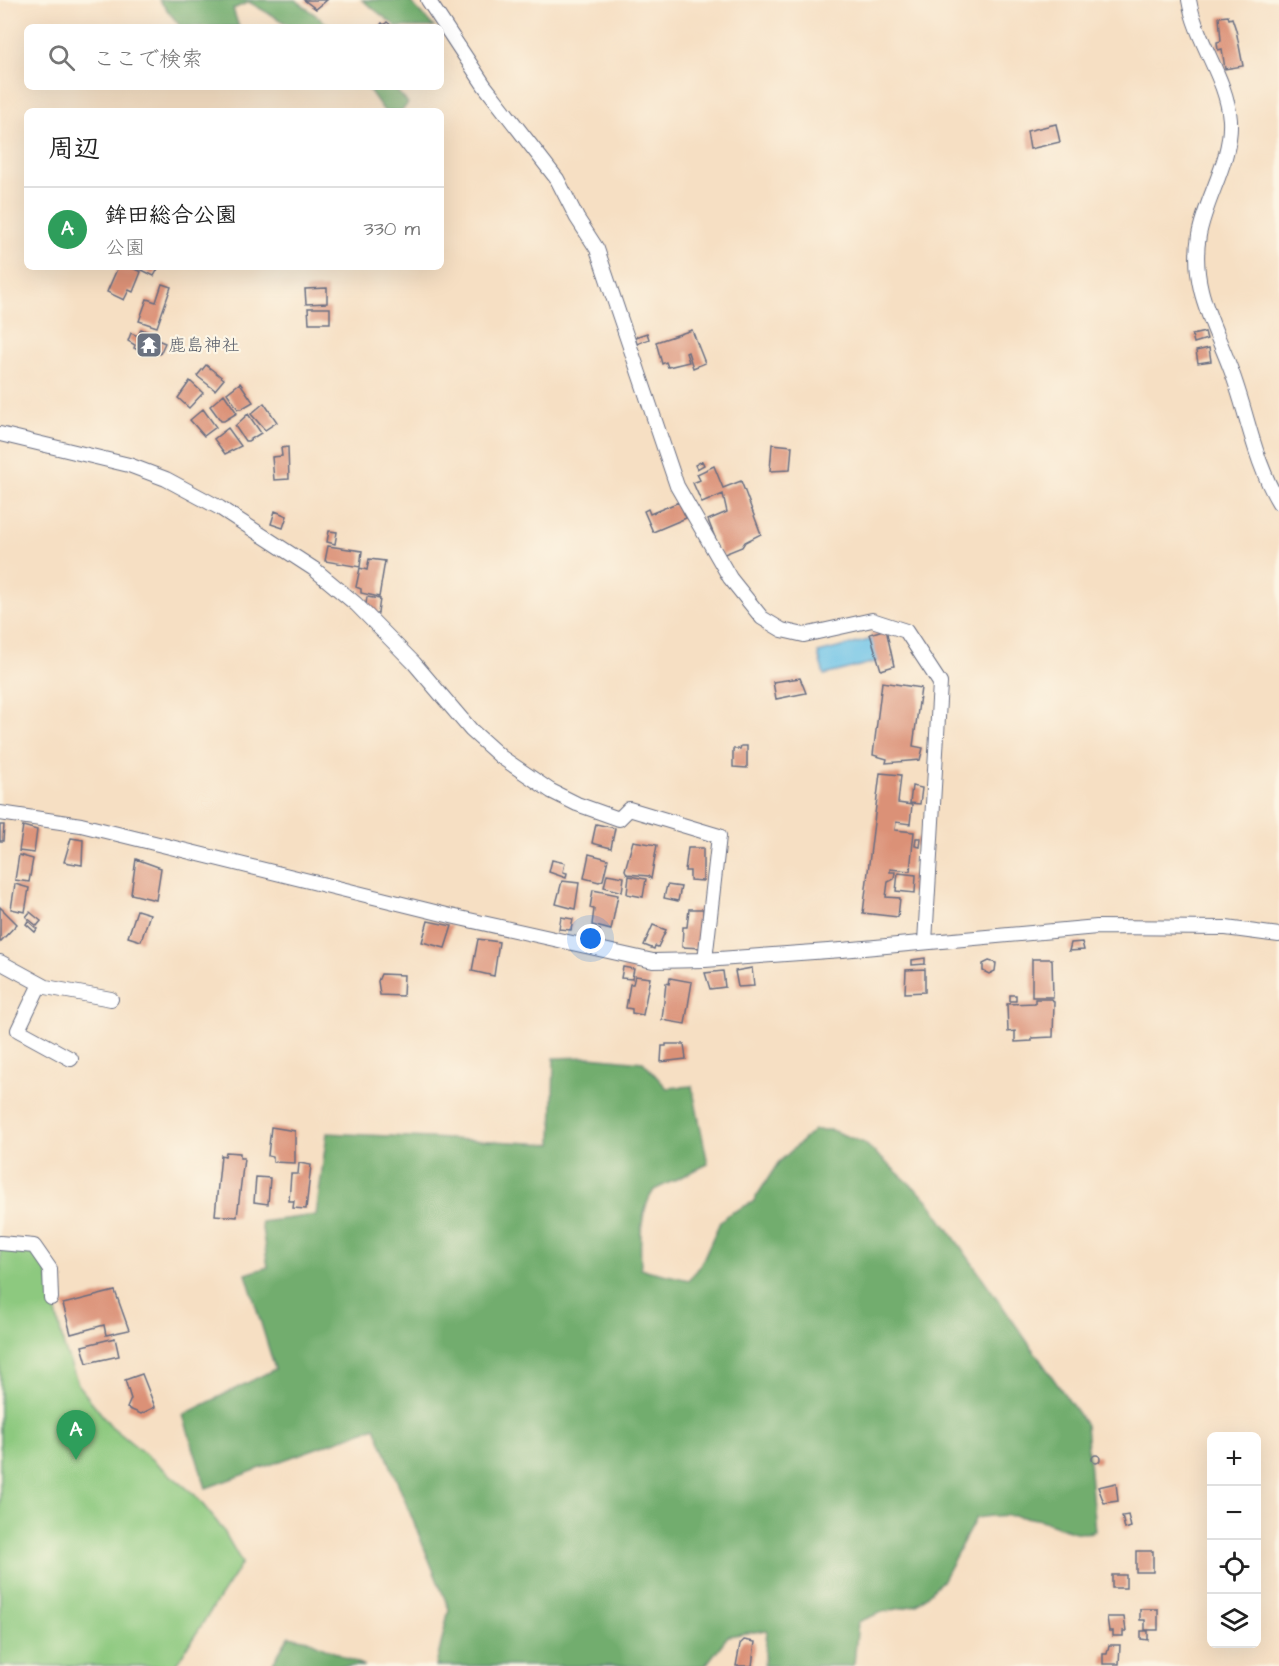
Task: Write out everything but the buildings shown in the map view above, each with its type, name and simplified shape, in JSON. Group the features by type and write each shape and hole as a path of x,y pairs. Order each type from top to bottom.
{"street":[{"path":"428,0 444,24"},
{"path":"1189,0 1193,24 1222,88 1230,120 1226,151 1200,233 1201,298 1231,370 1260,465 1279,503"},
{"path":"444,24 484,85 557,179 577,218 597,249 677,486 730,578 762,618 782,630 804,635 872,620 906,631 940,683 925,942"},
{"path":"0,434 140,468 220,508 320,573 356,604 414,663 471,730 501,757 551,791 577,804 619,819 629,809 719,836 705,960"},
{"path":"0,813 81,825 653,961 705,960 1040,931 1136,926 1226,928 1279,935"},
{"path":"0,962 40,984 111,999"},
{"path":"40,984 18,1030 72,1059"},
{"path":"0,1243 34,1246 50,1269 51,1298"}],"green space":[{"path":"159,0 296,0 327,24 287,24 249,2 233,9 238,24 179,24"},
{"path":"362,0 409,0 431,24 393,24"},
{"path":"369,90 396,90 408,103 404,108 382,108"},
{"path":"590,1057 643,1062 667,1088 692,1086 708,1164 654,1190 643,1218 641,1269 689,1280 700,1266 720,1222 727,1215 753,1202 778,1163 814,1130 831,1130 864,1143 927,1199 1086,1425 1095,1531 1081,1533 1036,1519 1021,1517 976,1518 942,1581 923,1599 916,1605 882,1612 858,1622 854,1664 851,1666 764,1666 767,1630 728,1636 705,1666 436,1666 449,1609 375,1427 206,1488 183,1415 275,1369 246,1274 268,1267 261,1222 316,1215 327,1133 552,1144 554,1058"},
{"path":"0,1243 34,1246 44,1259 64,1347 79,1386 111,1426 195,1495 222,1528 242,1563 175,1666 0,1666"},
{"path":"289,1636 308,1640 364,1666 271,1666"}],"water":[{"path":"873,639 879,661 824,675 818,653"}],"place":[{"name":"鹿島神社","path":"149,345"},
{"name":"鉾田総合公園","path":"76,1460"}]}
